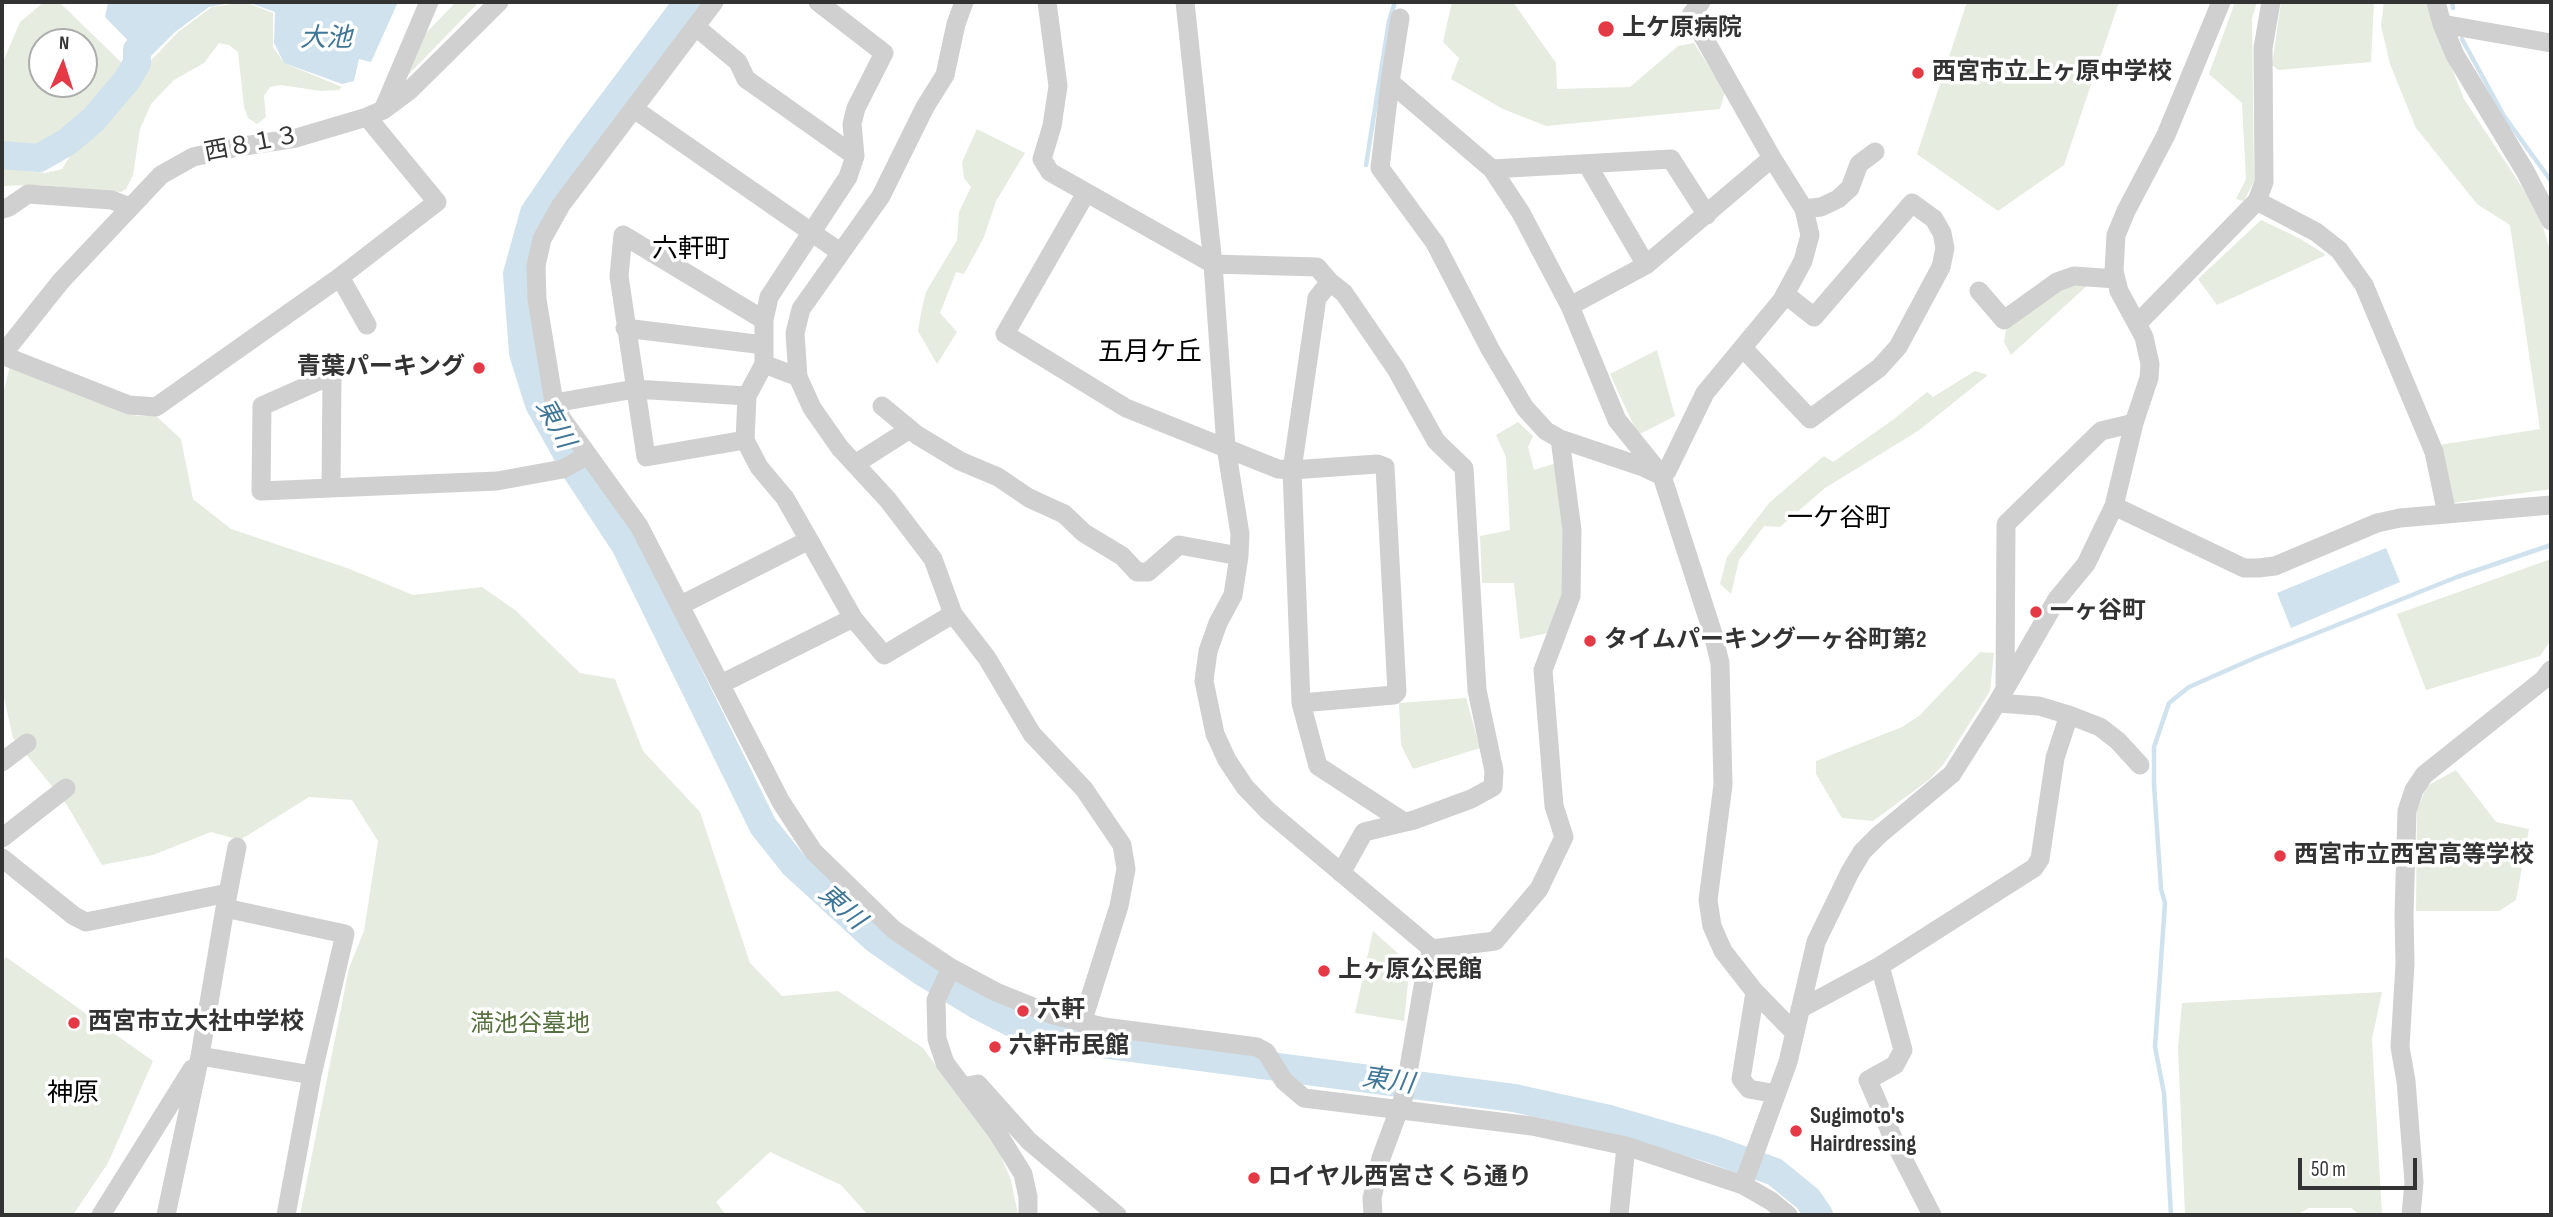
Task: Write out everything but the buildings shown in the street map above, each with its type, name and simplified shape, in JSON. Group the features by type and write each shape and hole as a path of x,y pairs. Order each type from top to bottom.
{"street":[{"path":"2,355 129,405 156,407 340,277 437,202 375,114 429,2"},
{"name":"西８１３","path":"2,355 61,281 161,175 193,157 296,138 375,114 411,90 499,2"},
{"path":"714,2 561,205 542,239 537,266 537,299 554,403 562,419 639,526 781,802 813,850 945,980 1082,1023 1248,1045 1266,1052 1284,1081 1304,1098 1403,1094 1626,1146 1746,1179 1788,1215"},
{"path":"818,2 884,53 856,108 852,124 855,156 848,177 769,297 764,320 764,354 747,396 745,440 759,467 785,498 853,618 884,655 953,614"},
{"path":"964,2 956,24 946,75 925,107 881,196 801,309 794,333 798,377 812,408 933,559 953,614 987,657 1032,734 1084,789 1122,845 1126,869 1119,906 1082,1023"},
{"path":"1047,2 1058,86 1052,126 1042,159 1050,173 1213,264 1317,267 1344,293 1396,369 1436,441 1464,468 1477,690 1494,771 1493,788 1471,799 1404,822 1364,832 1341,873"},
{"path":"1185,2 1213,264 1226,447 1240,534 1233,595 1218,623 1208,651 1204,681 1215,734 1227,760 1245,787 1268,811 1432,949 1495,941 1539,889 1564,837 1554,806 1543,670 1571,597 1572,530 1560,439"},
{"path":"1662,476 1667,471 1705,393 1785,294 1803,261 1810,235 1804,209 1691,15 1701,2"},
{"path":"1746,1179 1788,1062 1816,942 1862,852 1952,774 2001,696 2057,598 2086,564 2114,506 2134,422 2150,379 2150,364 2144,337 2119,291 2114,271 2116,235 2166,135 2221,2"},
{"path":"2137,324 2257,201 2264,182 2263,48 2271,2"},
{"path":"2436,2 2442,24 2460,65 2525,171 2551,221"},
{"path":"1400,18 1380,168 1435,243 1490,349 1525,408 1546,431 1560,439 1662,476"},
{"path":"2442,24 2551,43"},
{"path":"696,27 738,62 746,79 855,156"},
{"path":"1390,82 1492,169 1521,213 1570,306 1617,420 1662,476 1720,663 1723,785 1708,900 1712,926 1723,950 1755,992 1795,1033"},
{"path":"634,109 840,252"},
{"path":"1804,209 1821,207 1838,199 1850,188 1859,164 1875,152"},
{"path":"1570,306 1646,265 1772,158"},
{"path":"1492,169 1671,159 1707,215"},
{"path":"1587,164 1646,265"},
{"path":"1086,193 1005,334 1126,408 1278,469 1377,464 1385,467 1397,692 1394,695 1301,703"},
{"path":"2,209 29,194 112,200 130,207"},
{"path":"2257,201 2316,232 2339,250 2364,285 2434,452 2447,514"},
{"path":"1743,348 1810,419 1879,369 1898,347 1941,267 1945,248 1942,233 1934,219 1913,203 1814,317 1785,294"},
{"path":"745,440 646,457 619,276 623,235 764,320"},
{"path":"1979,291 2004,320 2057,282 2074,276 2116,279"},
{"path":"340,277 367,326"},
{"path":"1330,282 1317,298 1292,470 1301,703 1318,766 1404,822"},
{"path":"625,328 764,354 798,377"},
{"path":"331,488 332,375 262,405 261,491 497,481 563,469 588,455"},
{"path":"554,403 635,389 747,396"},
{"path":"882,406 910,429 961,461 998,477 1029,498 1064,514 1084,533 1122,556 1137,572 1148,572 1179,545 1239,556"},
{"path":"2001,696 2006,524 2101,431 2134,422"},
{"path":"855,464 910,429"},
{"path":"2114,506 2244,568 2275,566 2376,523 2400,518 2551,505"},
{"path":"681,605 809,540"},
{"path":"721,684 853,618"},
{"path":"2411,1215 2414,1182 2406,1081 2400,1047 2405,964 2407,811 2414,790 2424,775 2543,680 2551,670"},
{"path":"2001,696 2069,715 2100,727 2118,741 2140,765"},
{"path":"1800,1009 1880,966 2034,868 2040,859 2055,758 2069,715"},
{"path":"2,762 27,743"},
{"path":"2,838 66,788"},
{"path":"166,1215 200,1056 237,847"},
{"path":"2,859 86,922 227,901 345,934 312,1074 286,1215"},
{"path":"1373,1215 1372,1198 1381,1158 1403,1094 1432,949"},
{"path":"1880,966 1903,1050 1895,1065 1868,1080 1896,1146 1933,1215"},
{"path":"945,980 937,1039 945,1063 997,1132 1023,1174 1028,1197 1028,1215"},
{"path":"1755,992 1741,1079 1749,1089 1776,1094"},
{"path":"200,1056 312,1074"},
{"path":"101,1215 200,1056"},
{"path":"963,1087 978,1084 1029,1141 1117,1215"},
{"path":"1619,1215 1626,1146"}],"green space":[{"path":"44,2 59,2 86,28 28,28 28,98 94,98 61,136 45,144 2,144 2,64 20,22"},
{"path":"245,2 273,13 273,47 284,63 342,87 339,90 321,91 281,85 270,87 264,96 266,117 257,124 248,118 244,107 238,52 229,45 219,43 204,63 174,80 151,104 140,129 133,175 126,189 121,192 39,185 2,186 2,168 46,173 62,169 88,127 178,32 212,7"},
{"path":"456,2 479,2 408,75 421,38"},
{"path":"1452,2 1513,2 1556,63 1557,89 1630,87 1678,46 1694,43 1725,92 1720,109 1546,126 1503,109 1451,79 1459,58 1443,42"},
{"path":"1967,2 2119,2 2064,165 1998,211 1917,154"},
{"path":"2235,2 2257,2 2252,19 2254,181 2244,201 2236,199 2246,179 2242,103 2209,74"},
{"path":"2281,2 2374,2 2371,62 2278,70 2272,65"},
{"path":"2384,2 2426,2 2464,99 2539,213 2551,254 2551,489 2452,503 2439,445 2540,429 2510,225 2477,204 2416,128 2390,64 2381,26"},
{"path":"98,40 123,64 98,93"},
{"path":"977,129 1025,153 996,201 984,237 964,274 956,272 940,313 957,332 937,364 918,331 926,292 957,240 959,212 971,187 964,178 962,162"},
{"path":"2261,220 2299,238 2326,255 2217,305 2198,279"},
{"path":"2089,284 2011,355 2004,342 2007,326 2063,288"},
{"path":"1657,350 1675,416 1638,435 1610,374"},
{"name":"満池谷墓地","path":"10,366 137,416 156,416 181,439 193,499 231,529 347,568 413,595 482,587 515,610 580,673 615,679 643,751 700,812 750,963 782,996 838,991 923,1048 990,1131 1011,1180 1018,1215 868,1215 841,1185 770,1152 716,1202 726,1215 300,1215 349,968 364,931 378,841 352,800 309,797 240,840 211,832 153,855 102,865 67,805 13,738 2,688 2,398"},
{"path":"1975,371 1988,375 1918,431 1825,488 1780,527 1764,526 1739,560 1731,594 1720,584 1727,557 1770,502 1824,456 1833,462 1927,392 1933,397"},
{"path":"1518,422 1533,436 1528,447 1534,470 1556,463 1564,523 1566,584 1548,633 1520,639 1514,583 1482,583 1480,536 1510,530 1506,457 1496,435"},
{"path":"2551,559 2551,640 2540,656 2426,690 2397,614"},
{"path":"1980,652 1994,653 1990,691 1943,765 1930,779 1873,821 1842,818 1816,774 1816,761 1902,727 1919,716"},
{"path":"1466,698 1480,748 1413,769 1401,745 1399,703"},
{"path":"2456,770 2496,822 2529,829 2516,900 2499,911 2416,911 2417,810 2427,786"},
{"path":"1373,931 1410,964 1404,1021 1355,1013"},
{"name":"西宮市立大社中学校","path":"6,957 153,1061 108,1163 73,1215 2,1215 2,963"},
{"path":"2382,992 2372,1039 2382,1215 2360,1215 2351,1208 2309,1208 2296,1215 2185,1215 2178,1047 2182,1003"}],"water":[{"name":"大池","path":"108,2 235,2 209,7 175,32 147,60 105,17"},
{"name":"大池","path":"247,2 398,2 371,62 359,59 354,81 342,84 284,63 274,43 275,12"},
{"path":"2386,548 2400,582 2291,628 2277,593"}],"waterway":[{"name":"東川","path":"688,2 579,147 534,213 517,274 523,353 539,404 577,472 625,545 763,826 794,865 875,939 921,971 1016,1025 1071,1040 1514,1098 1609,1119 1712,1149 1775,1172 1808,1199 1819,1215"},
{"path":"1366,165 1389,21 1395,2"},
{"path":"2452,2 2453,8"},
{"path":"2462,39 2504,116 2551,181"},
{"path":"2,155 39,158 67,142 93,120 127,80 137,63 137,50"},
{"path":"2171,1215 2164,1093 2155,1047 2165,903 2161,889 2154,747 2169,703 2189,687 2257,657 2457,577 2551,545"}],"place":[{"name":"上ケ原病院","path":"1606,29"},
{"name":"西宮市立上ヶ原中学校","path":"1918,73"},
{"name":"青葉パーキング","path":"479,368"},
{"name":"一ヶ谷町","path":"2036,612"},
{"name":"タイムパーキング一ヶ谷町第2","path":"1590,641"},
{"name":"西宮市立西宮高等学校","path":"2280,856"},
{"name":"上ヶ原公民館","path":"1324,971"},
{"name":"六軒","path":"1023,1011"},
{"name":"西宮市立大社中学校","path":"74,1023"},
{"name":"六軒市民館","path":"995,1047"},
{"name":"Sugimoto's Hairdressing","path":"1796,1131"},
{"name":"ロイヤル西宮さくら通り","path":"1254,1178"}],"district":[{"name":"六軒町","path":"691,250"},
{"name":"五月ケ丘","path":"1150,353"},
{"name":"一ケ谷町","path":"1839,519"},
{"name":"神原","path":"73,1094"}]}
